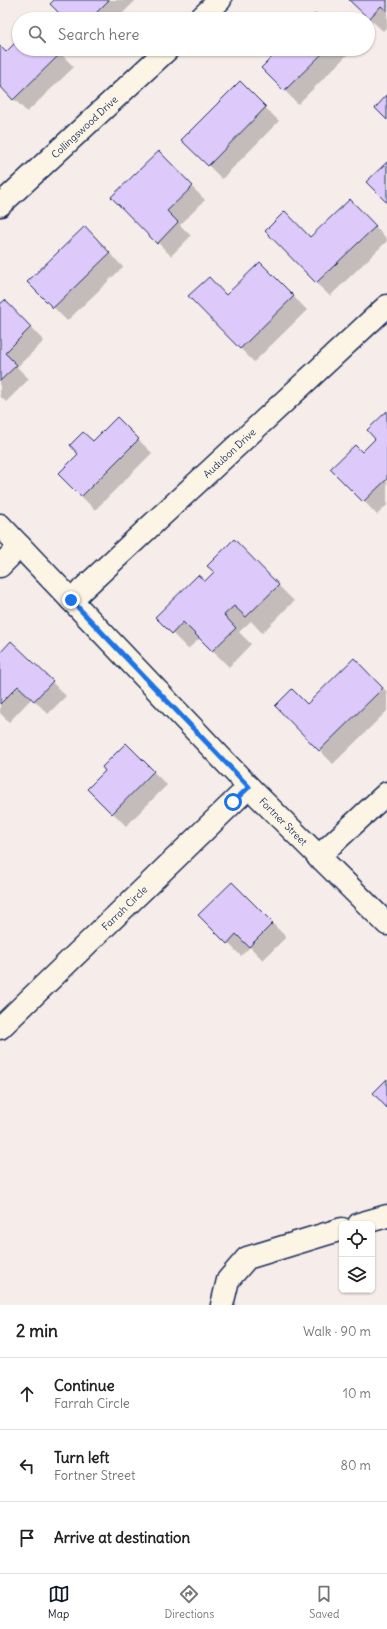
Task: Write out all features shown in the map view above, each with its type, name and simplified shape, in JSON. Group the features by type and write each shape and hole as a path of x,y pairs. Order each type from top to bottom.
{"street":[{"path":"207,12 220,0"},
{"name":"Collingswood Drive","path":"0,205 160,56"},
{"name":"Audubon Drive","path":"71,600 387,306"},
{"name":"Fortner Street","path":"0,525 249,787 387,924"},
{"path":"0,566 20,546"},
{"name":"Farrah Circle","path":"0,1028 249,787"},
{"path":"318,857 387,793"},
{"path":"370,1221 387,1216"},
{"path":"222,1305 228,1280 247,1258 339,1230"}],"building":[{"path":"54,0 109,0 97,12 58,12 50,4"},
{"path":"349,0 387,0 387,11 381,6 375,12 362,12"},
{"path":"0,46 6,52 12,46 12,56 58,56 13,100 0,86"},
{"path":"273,56 320,56 284,91 261,68"},
{"path":"240,81 266,107 208,166 181,140"},
{"path":"387,95 387,120 375,108"},
{"path":"159,151 193,186 167,211 178,222 157,244 111,197"},
{"path":"387,162 387,203 366,182"},
{"path":"350,199 376,226 316,283 265,231 285,211 310,237"},
{"path":"85,226 110,253 53,308 27,282"},
{"path":"260,262 294,296 240,349 188,296 209,277 226,295"},
{"path":"5,300 31,327 5,353 17,365 0,381 0,304"},
{"path":"387,411 387,479 363,502 330,469 355,445 362,452 375,439 367,430"},
{"path":"117,417 139,439 81,497 58,474 78,454 70,445 83,432 93,441"},
{"path":"234,539 279,585 246,617 234,606 224,615 236,628 212,651 183,622 172,634 155,617 198,575 205,581 214,572 207,566"},
{"path":"11,641 53,681 34,701 18,686 0,704 0,653"},
{"path":"354,658 383,688 319,751 275,706 292,689 307,704"},
{"path":"126,743 154,771 112,814 87,789 105,771 102,767"},
{"path":"232,882 273,923 249,947 236,934 227,944 198,915"},
{"path":"387,1079 387,1108 373,1093"}],"route":[{"path":"71,600 249,787 233,802"}]}
